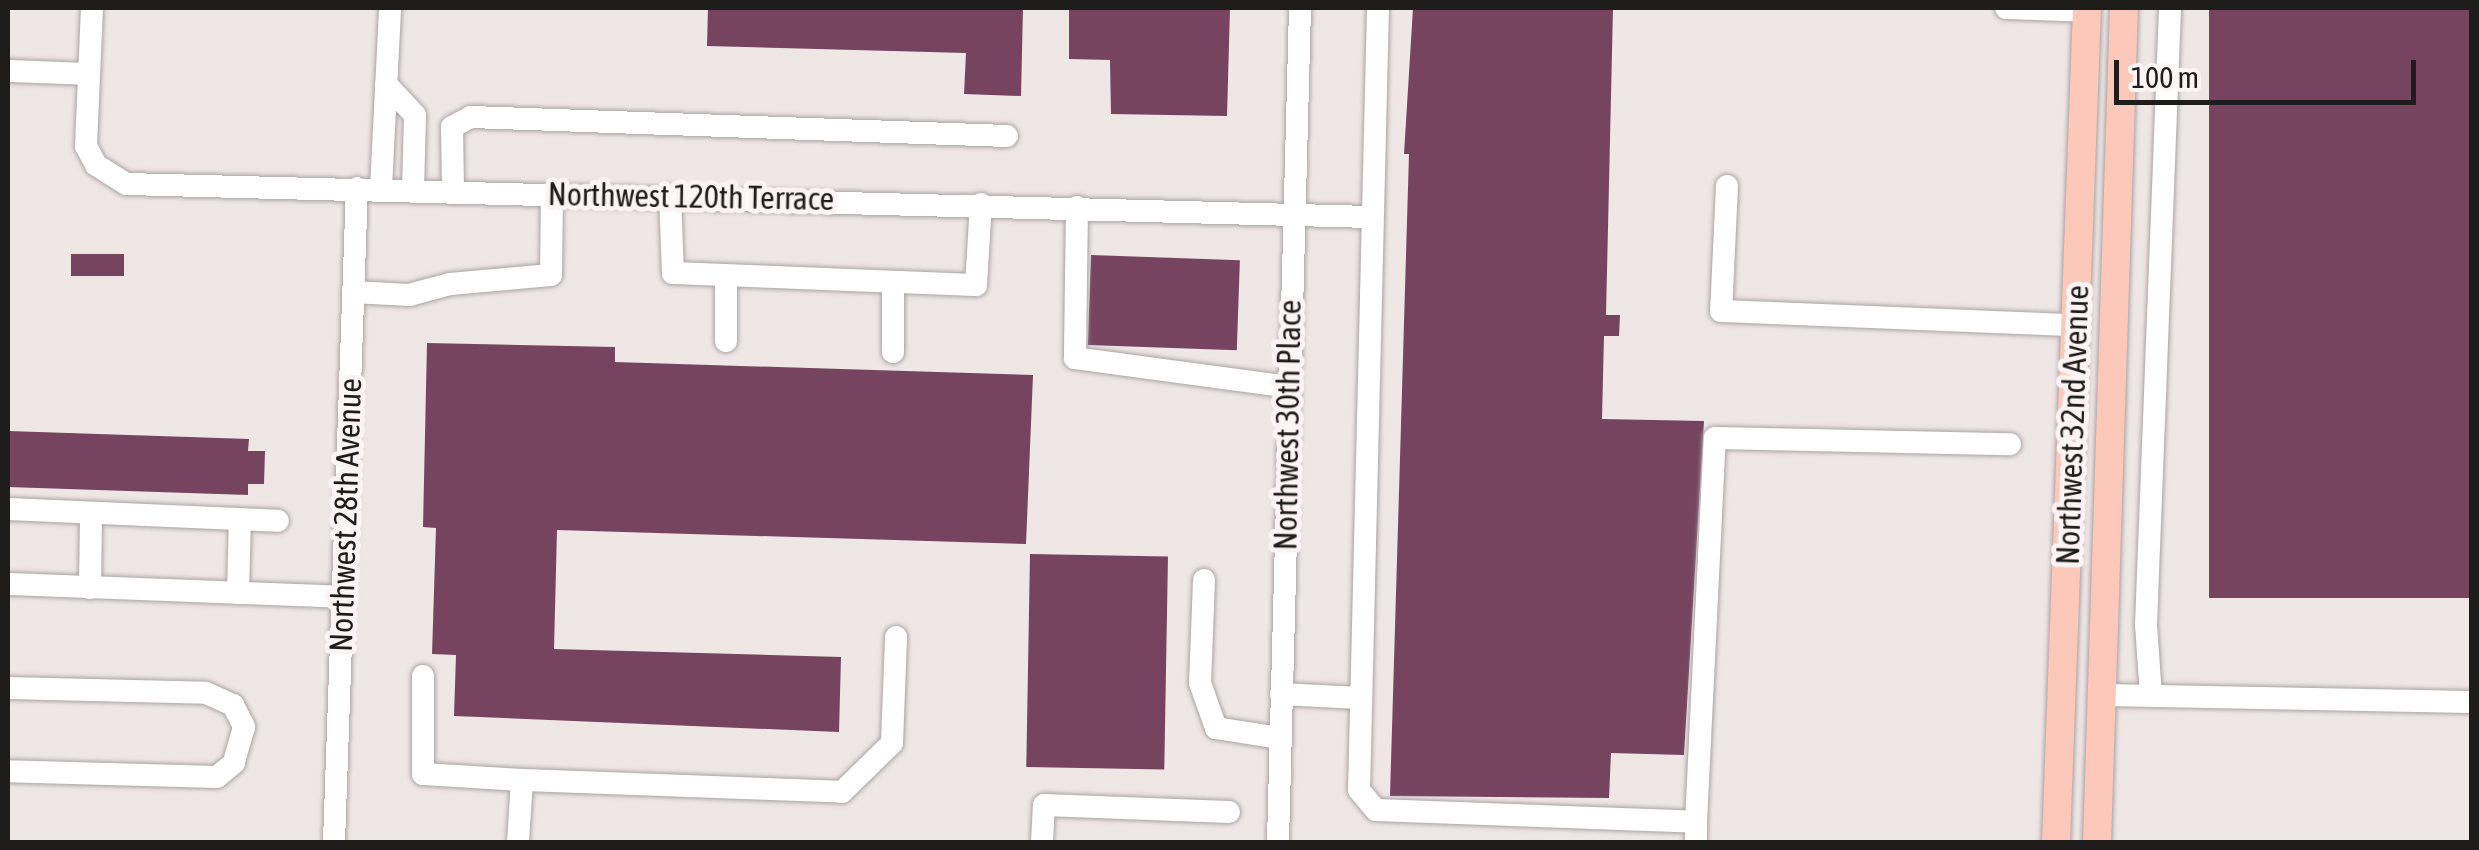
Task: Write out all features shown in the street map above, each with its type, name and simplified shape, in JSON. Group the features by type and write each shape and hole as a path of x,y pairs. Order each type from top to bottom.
{"main road":[{"name":"Northwest 32nd Avenue","path":"2097,842 2124,8"},
{"name":"Northwest 32nd Avenue","path":"2056,842 2087,9"}],"street":[{"path":"8,71 89,74 92,8"},
{"path":"390,8 386,84 397,189"},
{"name":"Northwest 30th Place","path":"1278,842 1300,8"},
{"path":"1378,8 1359,698 1359,790 1376,810 1696,832 1715,438 2010,444"},
{"path":"2006,8 2087,9"},
{"path":"2151,696 2146,625 2170,8"},
{"name":"Northwest 120th Terrace","path":"89,74 86,146 96,164 127,184 1293,212 1372,218"},
{"path":"386,84 415,116 397,189"},
{"path":"453,190 452,127 471,117 1007,136"},
{"path":"1726,186 1721,311 2076,325"},
{"name":"Northwest 28th Avenue","path":"334,842 357,188"},
{"path":"354,292 409,295 450,284 551,275 552,193"},
{"path":"670,196 673,273 976,285 982,204"},
{"path":"1077,207 1075,358 1288,388"},
{"path":"726,275 726,340"},
{"path":"892,352 893,282"},
{"path":"8,509 278,521"},
{"path":"90,588 92,513"},
{"path":"238,593 240,519"},
{"path":"1204,580 1200,683 1216,728 1280,738"},
{"path":"8,584 344,597"},
{"path":"424,676 423,774 842,792 892,743 896,637"},
{"path":"8,688 206,693 232,705 244,727 234,763 216,776 8,771"},
{"path":"1281,694 1359,698"},
{"path":"2102,695 2472,702"},
{"path":"518,842 522,780"},
{"path":"1042,842 1044,804 1229,812"}],"building":[{"path":"708,8 1023,8 1021,96 964,94 966,53 707,46"},
{"path":"1069,8 1230,8 1227,116 1111,114 1110,60 1069,59"},
{"path":"1413,8 1613,8 1606,315 1620,315 1619,336 1604,336 1602,419 1704,421 1684,755 1611,753 1609,798 1390,796 1409,154 1404,154"},
{"path":"2209,8 2472,8 2472,598 2209,598"},
{"path":"71,254 124,254 124,276 71,276"},
{"path":"1091,255 1240,260 1237,350 1088,345"},
{"path":"427,343 615,347 615,362 1033,375 1026,544 557,530 554,649 841,657 839,732 454,716 456,655 432,654 436,528 423,527"},
{"path":"8,431 249,439 248,451 265,451 264,484 248,484 248,495 8,487"},
{"path":"1030,554 1168,556 1164,769 1026,767"}]}
